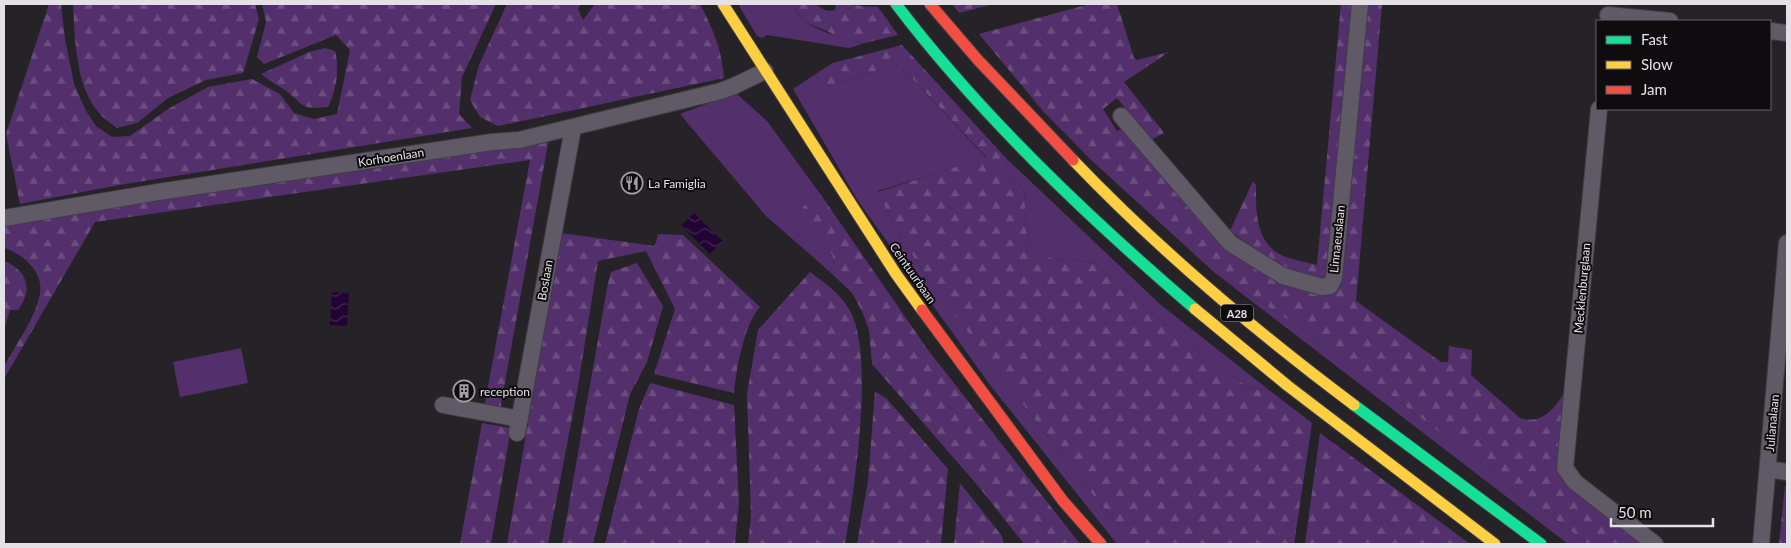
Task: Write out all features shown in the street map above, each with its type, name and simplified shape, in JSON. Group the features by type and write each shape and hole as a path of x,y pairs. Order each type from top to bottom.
{"main road":[{"name":"Ceintuurbaan","path":"723,4 896,274 1063,501 1101,544"},
{"name":"A28","path":"896,4 996,121 1068,195 1143,266 1246,353 1495,544"},
{"name":"A28","path":"931,4 965,45 1089,178 1156,243 1221,300 1541,544"}],"street":[{"name":"Linnaeuslaan","path":"1121,116 1230,243 1283,276 1322,287 1330,286 1334,278 1360,4"},
{"path":"1608,13 1662,20"},
{"path":"1771,31 1787,33"},
{"name":"Korhoenlaan","path":"7,217 463,146 519,140 727,88 765,70"},
{"name":"Mecklenburglaan","path":"1599,110 1565,468 1575,482 1656,544"},
{"name":"Boslaan","path":"443,405 519,426 573,128"},
{"name":"Julianalaan","path":"1762,544 1787,242"},
{"path":"1768,469 1787,472"}],"green space":[{"path":"810,3 827,11 835,10 836,4 878,7 898,35 865,43 835,37 831,33 805,22 791,4"},
{"path":"49,4 61,4 65,39 74,84 86,111 96,126 112,137 130,136 168,109 208,87 252,79 280,94 294,113 314,119 337,114 350,50 336,35 264,64 257,57 266,22 262,4 496,4 462,77 459,114 472,128 119,185 20,204 6,134"},
{"path":"73,4 255,4 259,19 243,73 206,80 168,98 137,123 117,128 99,113 85,89 78,61"},
{"path":"507,4 581,4 578,9 583,20 595,4 700,4 716,40 724,78 498,126 480,117 470,100 479,65"},
{"path":"738,4 791,4 802,18 812,26 834,35 865,43 849,48 767,35 762,38 757,36"},
{"path":"952,4 994,4 959,13"},
{"path":"1090,4 1117,4 1134,58 1137,60 1169,52 1124,82 1164,133 1151,140 1117,98 1103,109 1117,131 1126,127 1257,269 1276,281 1294,288 1335,294 1341,283 1367,4 1382,4 1356,301 1441,362 1448,362 1449,346 1472,350 1471,375 1520,418 1529,420 1543,416 1554,407 1568,387 1560,468 1648,544 1588,544 1303,329 1215,273 1090,159 1043,111 979,34"},
{"path":"1341,4 1357,4 1329,279 1325,282 1293,276 1230,231 1253,181 1256,185 1259,225 1267,243 1283,256 1317,265"},
{"path":"902,45 1007,159 1005,170 1022,187 1025,198 1029,240 1039,253 1052,258 1096,264 1188,344 1248,387 1269,390 1312,423 1294,544 1134,544 1092,494 950,309 900,237 878,192 986,157 899,64 828,86 814,75 833,63"},
{"path":"325,48 335,51 337,65 335,87 328,107 307,107 261,74 309,52"},
{"path":"899,64 986,158 878,191 900,237 950,309 1092,494 1134,544 1117,544 990,385 858,201 793,89 814,75 828,86"},
{"path":"736,93 767,121 821,195 803,207 832,255 834,261 830,272 766,216 680,114"},
{"path":"549,138 500,410 484,408 530,160 95,222 4,379 4,363 6,363 31,320 38,302 40,285 39,278 30,264 18,254 4,248 4,222"},
{"path":"1007,159 1161,305 1269,390 1248,387 1229,374 1188,344 1096,264 1052,258 1039,253 1029,240 1025,198 1022,187 1005,170"},
{"path":"821,195 928,350 1080,544 1024,544 979,487 872,364 869,330 862,311 852,293 830,272 834,262 832,255 802,207"},
{"path":"561,233 655,246 658,234 683,235 760,307 749,324 745,336 734,393 654,374 675,309 646,251 598,261 577,392 548,544 507,544"},
{"path":"4,261 12,265 23,275 26,282 26,296 18,310 10,310 4,330"},
{"path":"637,263 663,306 647,362 630,394 593,544 562,544 608,283 611,272"},
{"path":"810,272 837,294 850,311 857,332 861,359 860,425 845,544 748,544 751,515 747,394 758,330"},
{"path":"1215,273 1303,329 1588,544 1568,544"},
{"path":"241,348 248,383 180,397 173,362"},
{"path":"650,383 734,405 739,503 735,544 605,544 639,409"},
{"path":"875,391 887,399 948,469 941,544 857,544 868,481"},
{"path":"482,423 511,428 491,544 460,544"},
{"path":"1320,433 1470,544 1305,544"},
{"path":"960,483 1002,536 1004,544 954,544"},
{"path":"1785,486 1787,486 1787,544 1779,544"}],"water":[{"path":"694,213 723,241 710,254 681,225"},
{"path":"332,292 349,293 347,326 330,325"}],"traffic: fast":[{"path":"896,4 929,46 1000,126 1076,202 1195,309"},
{"path":"1354,405 1541,544"}],"traffic: slow":[{"path":"723,4 896,274 922,310"},
{"path":"1073,160 1139,226 1208,288 1280,348 1354,405"},
{"path":"1195,309 1288,386 1495,544"}],"traffic: jam":[{"path":"930,4 978,60 1073,160"},
{"path":"922,310 1063,501 1101,544"}],"place":[{"name":"La Famiglia","path":"632,183"},
{"name":"reception","path":"464,391"}]}
